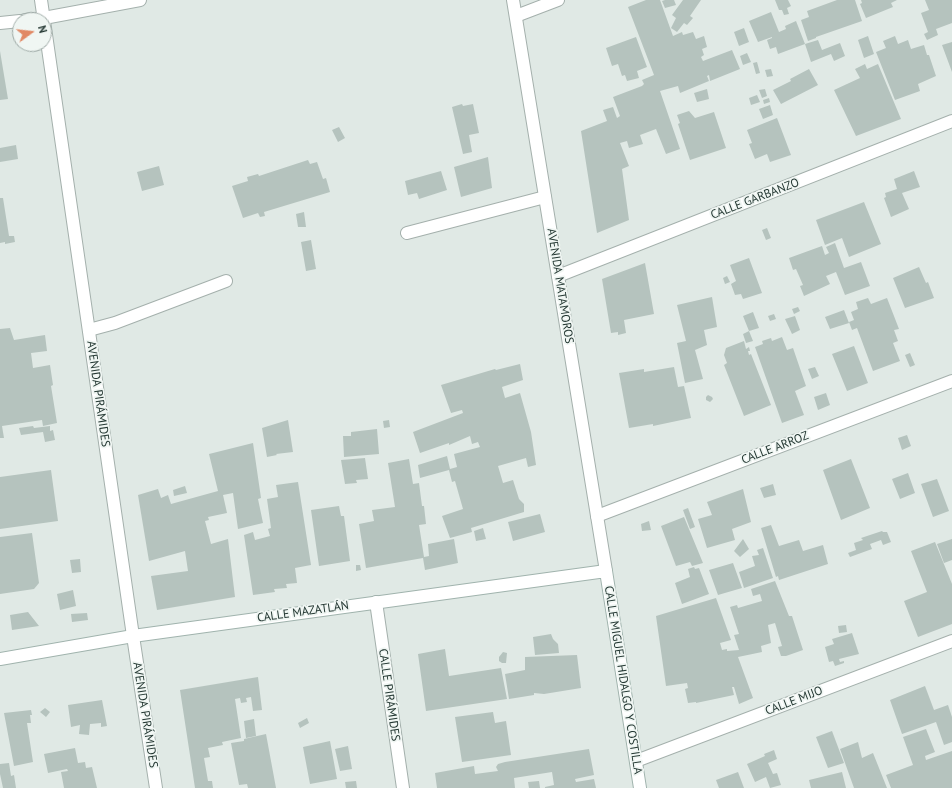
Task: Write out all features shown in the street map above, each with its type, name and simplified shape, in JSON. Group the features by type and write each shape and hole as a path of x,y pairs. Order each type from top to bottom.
{"street":[{"name":"AVENIDA PIRÁMIDES","path":"41,0 43,12"},
{"path":"52,16 140,0"},
{"name":"AVENIDA MATAMOROS","path":"513,0 606,571"},
{"path":"516,16 558,0"},
{"path":"0,23 12,21"},
{"name":"AVENIDA PIRÁMIDES","path":"49,52 156,788"},
{"name":"CALLE GARBANZO","path":"558,276 952,121"},
{"path":"407,233 545,197"},
{"path":"89,330 115,323 226,281"},
{"name":"CALLE ARROZ","path":"597,516 952,381"},
{"name":"CALLE MAZATLÁN","path":"0,659 133,636 606,571"},
{"name":"CALLE MIGUEL HIDALGO Y COSTILLA","path":"606,571 640,788"},
{"name":"CALLE PIRÁMIDES","path":"376,602 403,788"},
{"name":"CALLE MIJO","path":"636,761 952,641"}],"building":[{"path":"646,0 660,0 673,36 682,32 683,35 693,32 696,39 704,36 707,47 702,49 704,55 701,57 703,61 732,50 740,69 710,81 709,75 707,76 709,81 680,93 678,86 660,91 680,149 666,154 656,129 640,135 643,144 629,148 627,141 620,143 629,166 622,169 629,220 597,233 581,131 607,121 603,110 613,107 617,118 620,116 613,97 642,86 644,84 642,80 654,75 628,7"},
{"path":"674,0 676,5 665,8 662,1"},
{"path":"683,0 701,0 690,16 693,18 687,25 684,23 677,32 671,28 676,18 672,15"},
{"path":"775,0 788,0 791,6 787,8 789,14 784,15 782,10 779,10"},
{"path":"837,0 855,0 862,21 808,41 801,20 809,17 807,11"},
{"path":"861,0 897,0 891,3 893,7 866,18 860,4 862,3"},
{"path":"925,0 952,0 952,23 936,29 938,35 927,40 924,34 928,32 921,13 929,10"},
{"path":"771,12 779,32 786,29 785,26 796,21 805,44 778,54 776,47 770,49 767,40 772,37 758,42 749,21"},
{"path":"744,28 749,42 739,46 734,32"},
{"path":"868,36 874,54 864,58 858,40"},
{"path":"895,36 898,44 908,40 911,49 924,45 936,76 918,84 920,91 895,100 876,52 886,48 883,41"},
{"path":"636,37 647,67 637,71 639,78 627,81 625,75 622,76 618,64 612,66 606,48"},
{"path":"818,40 822,50 840,43 845,56 834,61 831,54 811,62 805,44"},
{"path":"952,42 952,72 942,45"},
{"path":"0,51 8,99 0,100"},
{"path":"747,53 751,62 743,65 740,56"},
{"path":"757,62 760,73 756,74 753,63"},
{"path":"865,64 867,69 878,64 901,119 856,136 834,90 860,78 855,69"},
{"path":"771,69 773,76 767,77 765,70"},
{"path":"809,69 818,85 781,104 773,90 791,81 790,79"},
{"path":"707,89 709,99 697,102 694,93"},
{"path":"765,89 767,96 762,98 759,90"},
{"path":"757,95 760,102 751,105 749,98"},
{"path":"769,98 770,102 764,104 763,100"},
{"path":"462,104 463,106 473,104 479,133 469,135 472,152 463,154 452,107"},
{"path":"770,105 773,115 763,119 759,109"},
{"path":"689,111 695,118 714,112 726,148 690,160 678,124 680,123 677,115"},
{"path":"777,118 791,155 770,162 767,154 755,159 749,144 752,143 747,130"},
{"path":"339,127 345,138 338,142 332,130"},
{"path":"16,145 18,159 0,162 0,148"},
{"path":"488,157 492,188 461,197 454,167"},
{"path":"308,160 310,164 317,162 323,179 326,178 330,192 264,212 265,216 260,217 258,213 243,218 232,186 248,181 247,177 258,174 259,176"},
{"path":"159,166 164,185 142,191 137,172"},
{"path":"441,171 447,190 419,199 417,193 408,195 405,181"},
{"path":"914,171 920,187 902,193 909,209 891,217 884,198 886,197 885,193 897,189 894,179"},
{"path":"0,198 3,198 9,236 14,236 15,242 5,244 5,242 0,243"},
{"path":"864,202 881,244 849,257 842,238 825,245 816,220"},
{"path":"304,212 306,227 298,227 296,214"},
{"path":"767,228 771,238 766,240 762,230"},
{"path":"311,240 316,269 306,271 301,242"},
{"path":"835,243 844,268 861,262 870,286 845,295 836,272 826,276 830,284 804,296 800,286 803,285 796,269 793,270 789,258 822,246 825,255 829,253 826,247"},
{"path":"749,258 762,293 743,299 741,294 735,295 731,284 736,281 730,265"},
{"path":"645,263 654,314 624,320 626,333 618,335 618,332 611,333 602,279"},
{"path":"919,267 926,283 928,282 934,298 905,308 893,278"},
{"path":"727,276 730,282 725,284 723,278"},
{"path":"712,297 717,327 704,330 707,345 695,350 703,379 685,383 677,343 686,341 677,305"},
{"path":"868,298 871,304 887,298 899,329 894,330 898,341 893,343 900,361 873,371 857,328 852,330 849,322 854,320 851,312 858,309 856,302"},
{"path":"798,307 800,311 794,314 792,309"},
{"path":"844,310 849,323 830,329 825,317"},
{"path":"753,312 759,328 749,331 743,316"},
{"path":"774,314 776,319 770,321 768,316"},
{"path":"795,316 800,330 792,334 785,319"},
{"path":"10,328 14,340 45,335 47,351 31,353 33,368 50,365 53,385 51,386 57,423 43,426 42,420 2,426 4,438 0,438 0,329"},
{"path":"749,331 753,341 746,343 743,334"},
{"path":"782,337 787,350 793,348 806,386 795,391 804,415 782,423 755,347 763,344 762,341 771,338 772,341"},
{"path":"744,341 746,349 749,347 749,355 751,354 771,405 744,416 724,365 727,363 724,355 726,348"},
{"path":"854,346 868,383 847,391 832,354"},
{"path":"910,353 915,365 910,367 905,355"},
{"path":"520,364 523,380 502,387 505,398 520,393 531,432 536,465 528,467 526,458 498,466 503,483 513,480 519,499 524,504 524,512 471,528 472,532 450,538 442,516 463,509 455,481 452,482 449,470 420,478 418,465 447,456 450,469 457,467 454,454 480,447 478,442 472,444 470,436 449,445 449,443 420,453 413,432 463,413 462,410 451,413 441,385 495,369"},
{"path":"674,367 678,387 684,386 691,418 653,426 653,424 629,428 619,373 644,369 644,372"},
{"path":"815,367 819,376 812,379 808,369"},
{"path":"826,393 830,405 818,410 814,397"},
{"path":"708,395 713,399 710,402 706,400"},
{"path":"288,420 293,452 276,454 277,455 267,457 262,428"},
{"path":"389,420 390,427 384,428 383,421"},
{"path":"33,426 34,428 50,426 50,431 53,430 55,440 45,442 43,432 21,435 19,428"},
{"path":"377,429 379,454 344,457 343,436 351,436 351,432"},
{"path":"907,435 911,446 902,450 898,438"},
{"path":"253,443 261,498 258,499 263,523 238,529 233,493 223,495 227,513 208,517 209,520 205,521 211,544 228,539 235,597 157,610 151,576 188,571 185,551 149,561 138,495 158,489 161,498 168,495 171,504 218,491 209,454"},
{"path":"365,458 368,479 356,480 357,483 345,484 341,460"},
{"path":"409,459 413,484 419,483 422,506 424,506 426,524 419,525 424,557 429,556 428,544 454,539 458,563 425,570 423,558 366,568 359,524 374,521 372,510 395,507 388,463"},
{"path":"851,459 870,508 841,520 823,470"},
{"path":"51,470 58,521 0,529 0,477"},
{"path":"908,473 915,493 900,499 892,479"},
{"path":"937,479 949,511 933,517 921,484"},
{"path":"298,482 311,565 295,568 297,583 286,584 287,588 274,589 275,592 253,595 244,535 253,532 255,540 270,536 268,529 271,528 267,499 278,497 276,485"},
{"path":"773,484 776,495 764,498 760,488"},
{"path":"185,486 187,493 174,496 173,490"},
{"path":"743,489 751,522 732,529 735,540 707,548 698,519 712,515 707,502"},
{"path":"339,506 341,516 344,516 350,561 319,566 311,510"},
{"path":"688,508 695,527 690,529 683,510"},
{"path":"540,514 545,532 513,541 508,522"},
{"path":"684,517 703,563 692,566 690,562 676,566 661,526"},
{"path":"649,521 651,530 642,531 641,524"},
{"path":"771,525 779,546 799,540 803,551 823,545 828,564 779,580 778,576 776,577 761,528"},
{"path":"483,528 486,539 476,541 474,531"},
{"path":"882,531 887,532 891,542 883,545 881,540 870,544 872,549 850,557 848,553 856,550 854,543 863,540 861,538"},
{"path":"32,533 39,583 34,589 0,594 0,537"},
{"path":"743,539 749,549 740,557 734,551"},
{"path":"952,539 952,560 944,563 937,544"},
{"path":"935,542 952,584 952,624 918,637 904,601 927,592 911,551"},
{"path":"763,548 773,578 744,588 739,572 755,566 752,556 759,555 757,550"},
{"path":"80,559 81,572 72,573 70,560"},
{"path":"733,563 742,588 718,595 709,570"},
{"path":"356,565 360,565 361,570 356,571"},
{"path":"694,567 695,569 699,568 709,594 682,604 675,583 690,577 688,569"},
{"path":"775,581 789,616 792,616 803,650 786,656 781,656 778,647 782,646 775,623 768,625 771,643 761,646 762,652 738,657 753,698 739,704 734,687 732,687 734,695 696,703 688,703 685,689 688,688 687,683 666,686 656,616 716,598 731,640 720,643 722,650 739,650 734,635 739,634 730,607 737,605 738,608 762,601 760,594 753,596 751,589"},
{"path":"73,590 76,606 60,610 57,594"},
{"path":"28,612 39,626 12,630 10,615"},
{"path":"87,613 88,620 72,622 71,614"},
{"path":"846,625 847,632 839,633 838,626"},
{"path":"852,633 859,654 839,659 840,662 844,661 844,663 835,666 833,661 829,662 825,647 834,644 832,639"},
{"path":"551,634 553,639 558,644 559,653 535,655 533,637"},
{"path":"445,649 449,676 501,668 507,699 426,711 418,654"},
{"path":"503,652 507,653 506,663 499,661 499,657"},
{"path":"577,655 581,688 544,694 534,693 534,695 509,699 505,674 525,670 525,657"},
{"path":"258,677 262,710 253,711 251,697 246,698 247,702 241,703 240,698 235,699 241,738 222,742 223,745 208,748 210,757 204,758 208,781 212,781 213,788 195,788 180,690"},
{"path":"925,686 934,710 948,705 952,717 952,742 944,745 936,722 902,734 890,700"},
{"path":"102,700 107,726 101,727 101,723 90,724 89,735 79,734 80,725 71,727 68,705"},
{"path":"45,708 50,712 46,717 40,712"},
{"path":"31,710 31,723 27,723 33,762 14,766 4,713"},
{"path":"493,712 495,723 506,721 511,755 462,762 455,717"},
{"path":"307,718 309,723 300,728 298,723"},
{"path":"254,719 256,736 246,738 244,721"},
{"path":"926,729 935,752 925,756 926,760 952,751 952,788 891,788 886,775 913,765 903,737"},
{"path":"832,731 844,763 828,768 816,737"},
{"path":"266,734 276,788 248,788 247,784 239,785 231,743 244,741 244,739"},
{"path":"330,741 337,779 310,784 303,747"},
{"path":"858,742 862,758 873,753 887,788 854,788 840,749"},
{"path":"348,746 352,769 340,771 335,749"},
{"path":"75,748 78,763 85,762 86,768 92,767 97,788 64,788 61,772 68,771 67,769 48,773 44,754"},
{"path":"589,749 594,775 575,779 576,782 594,779 596,788 545,788 554,785 552,772 514,778 515,788 437,788 435,773 474,766 475,774 498,771 496,767 498,764 505,762"},
{"path":"774,750 777,759 768,763 773,774 777,773 781,785 770,788 766,777 755,782 747,764"},
{"path":"9,763 11,776 14,775 16,788 3,788 0,774 0,764"},
{"path":"738,772 744,788 719,788 716,780"},
{"path":"842,772 846,788 811,788 809,780"},
{"path":"356,781 357,788 346,788 345,782"},
{"path":"539,781 540,788 529,788 528,782"}]}
